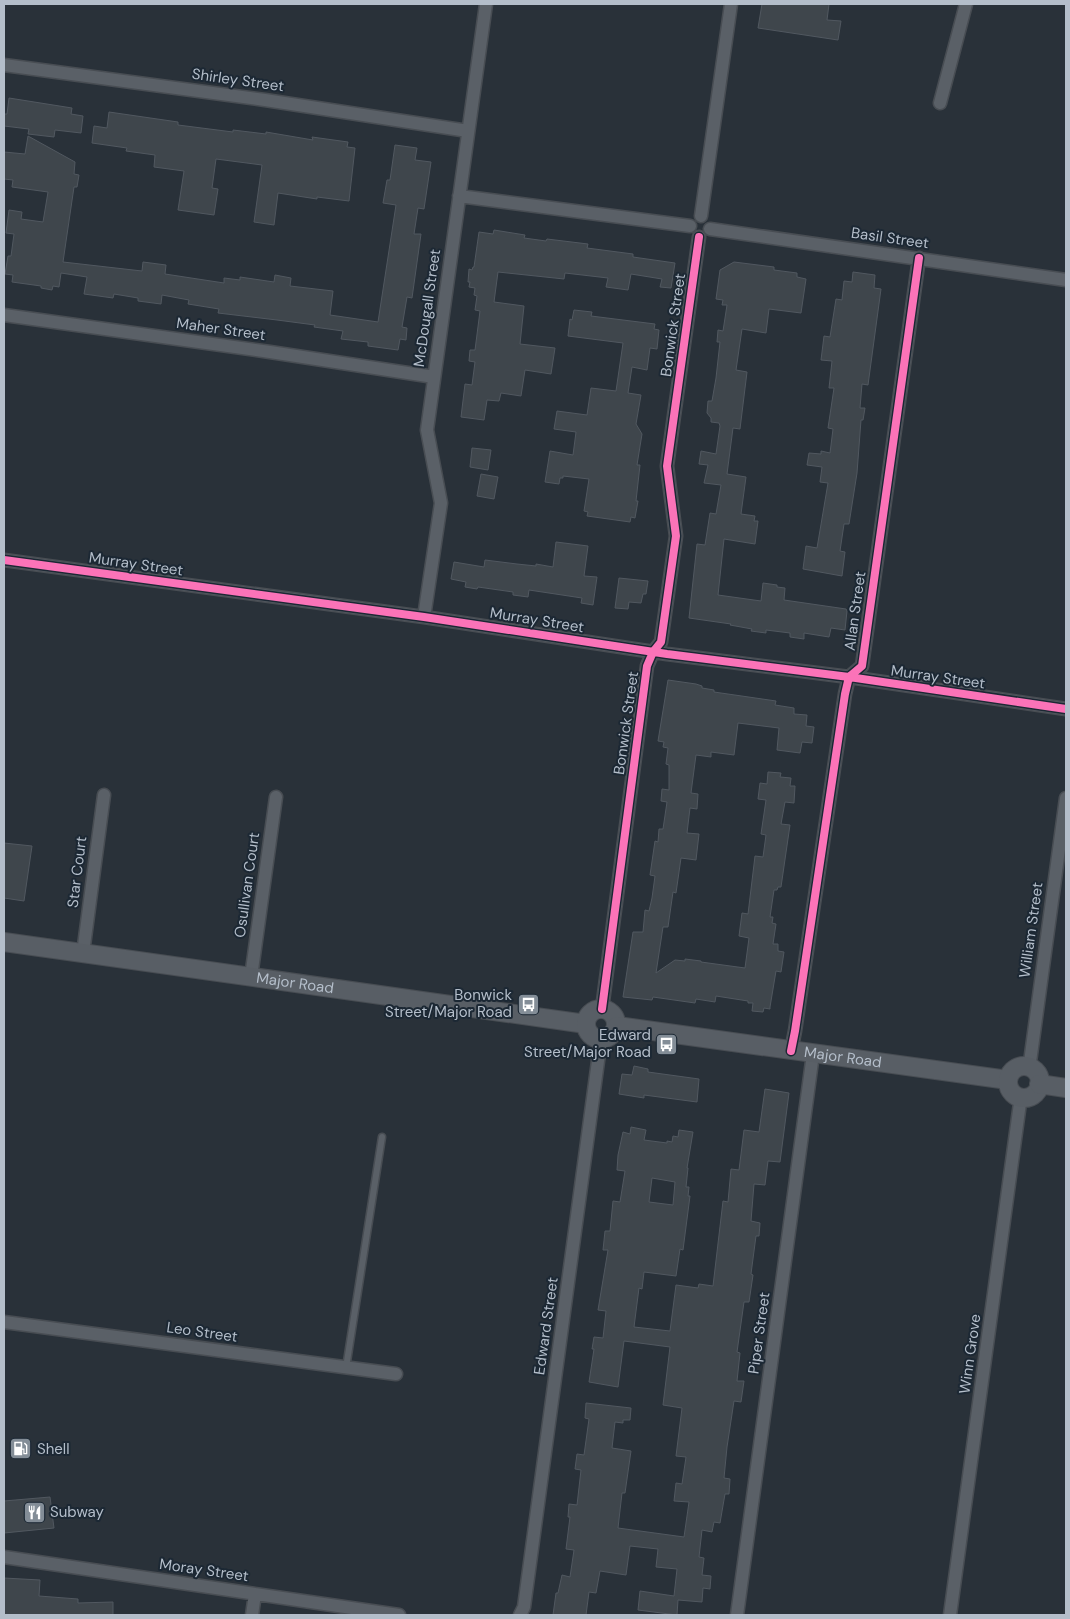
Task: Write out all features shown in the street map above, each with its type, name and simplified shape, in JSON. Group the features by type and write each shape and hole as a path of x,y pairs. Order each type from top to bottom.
{"street":[{"name":"McDougall Street","path":"424,616 440,503 427,430 486,4"},
{"path":"701,216 731,4"},
{"path":"940,104 966,4"},
{"name":"Shirley Street","path":"4,65 265,100 468,131"},
{"path":"459,196 690,226"},
{"path":"701,216 707,219 710,229 706,235 698,237 692,233 690,226 695,218 701,216"},
{"name":"Basil Street","path":"710,229 1066,280"},
{"name":"Bonwick Street","path":"602,1009 647,666 653,652 661,642 676,536 667,466 698,237"},
{"name":"Allan Street","path":"790,1051 796,1022 845,694 849,677 862,666 919,258"},
{"name":"Maher Street","path":"4,315 434,377"},
{"name":"Murray Street","path":"4,560 424,616 653,652 849,677 1066,709"},
{"name":"Star Court","path":"83,953 104,795"},
{"name":"Osullivan Court","path":"251,977 276,797"},
{"name":"William Street","path":"1027,1067 1030,1062 1066,798"},
{"name":"Major Road","path":"4,942 586,1024"},
{"path":"597,1009 606,1009 613,1014 616,1026 613,1034 601,1040 589,1033 586,1024 589,1015 597,1009"},
{"name":"Major Road","path":"616,1026 1008,1080"},
{"name":"Edward Street","path":"520,1615 524,1607 601,1040"},
{"name":"Piper Street","path":"737,1615 813,1054"},
{"path":"1027,1067 1036,1072 1039,1077 1039,1084 1036,1093 1026,1098 1012,1093 1008,1080 1010,1074 1015,1070 1027,1067"},
{"path":"1039,1084 1066,1088"},
{"name":"Winn Grove","path":"950,1615 1020,1097"},
{"name":"Leo Street","path":"4,1322 396,1374"},
{"name":"Moray Street","path":"4,1557 398,1615"},
{"path":"252,1615 255,1594"}],"lane":[{"path":"346,1368 382,1137"}],"building":[{"path":"762,4 829,4 827,20 841,21 838,40 758,28"},
{"path":"9,98 72,108 71,114 83,116 81,133 55,130 54,137 28,134 29,129 4,126 4,114 7,114"},
{"path":"109,112 178,122 178,125 233,132 233,130 266,134 266,132 313,140 312,137 348,142 347,147 355,148 349,201 317,197 317,199 278,193 274,225 254,222 262,165 216,159 212,188 218,189 214,215 178,210 184,171 154,167 155,155 126,151 127,148 92,143 94,126 107,128"},
{"path":"28,136 75,162 74,174 79,175 77,187 74,187 63,262 142,271 143,262 166,265 165,274 224,283 224,278 240,280 240,277 274,282 275,275 291,278 290,286 333,291 330,315 378,322 396,205 383,203 387,180 390,180 395,145 417,148 415,160 431,162 424,209 418,208 414,234 421,234 412,298 407,297 402,327 407,328 406,340 400,339 398,350 368,346 368,342 341,339 343,331 314,327 315,325 218,313 219,309 188,304 189,300 162,295 161,304 138,301 138,298 114,294 113,298 84,294 87,277 61,273 59,287 53,286 52,290 41,288 41,286 12,282 13,275 5,274 8,256 11,256 14,234 6,233 9,210 22,212 21,219 43,222 48,192 12,187 13,180 4,179 4,152 25,154"},
{"path":"494,230 525,235 524,238 588,244 587,248 633,254 633,257 675,263 671,288 660,287 662,279 631,274 628,290 606,287 608,278 565,273 564,279 498,272 494,302 524,306 520,344 555,348 551,374 525,370 521,396 501,393 499,401 487,400 484,420 461,417 465,384 472,385 475,362 469,361 470,350 475,350 480,311 475,310 477,296 474,295 475,288 469,287 470,282 468,282 469,269 472,270 474,267 479,232 493,234"},
{"path":"734,262 774,267 774,270 797,273 797,277 806,279 801,313 769,309 766,333 742,329 736,370 747,372 740,429 733,428 727,474 746,477 741,514 755,516 754,521 758,521 755,544 724,539 718,595 761,601 763,583 785,588 784,600 846,609 845,630 831,628 829,637 804,633 804,639 790,637 790,633 766,630 766,633 751,631 752,629 731,624 689,618 697,544 705,545 710,513 716,514 721,485 704,483 708,465 699,464 701,451 716,454 720,426 719,423 711,422 711,418 707,413 708,401 712,401 716,378 720,342 717,342 718,330 723,331 727,305 722,305 723,300 716,299 720,270"},
{"path":"853,272 875,275 874,288 881,289 868,385 862,384 860,408 865,408 863,420 861,420 857,473 849,524 844,524 840,551 845,552 842,576 803,569 806,546 817,548 828,483 820,482 822,467 807,465 809,453 821,454 821,451 830,453 833,429 828,428 834,388 829,388 832,361 821,360 824,336 830,337 836,299 842,300 844,281 852,282"},
{"path":"574,310 592,312 591,316 655,324 654,329 659,330 657,349 650,348 647,370 632,367 628,393 641,395 636,424 642,434 637,465 640,465 636,501 638,501 635,518 631,517 630,522 587,516 588,512 584,511 589,479 563,476 563,478 560,478 559,484 545,482 550,451 573,455 576,432 554,429 557,411 587,415 591,388 616,391 623,343 568,336 570,319 572,320"},
{"path":"472,448 491,450 488,470 470,467"},
{"path":"481,474 498,477 494,499 477,496"},
{"path":"556,542 588,546 584,576 597,577 593,605 581,603 582,598 529,590 528,597 513,595 513,592 465,587 466,582 451,579 454,562 484,567 485,560 553,567"},
{"path":"619,578 648,581 646,594 643,594 641,603 629,602 628,609 615,608"},
{"path":"668,680 696,684 702,686 702,688 714,690 714,692 776,701 775,705 794,708 794,714 807,715 806,726 814,727 812,743 802,742 800,753 777,750 779,728 738,723 734,755 711,752 711,757 696,755 691,793 698,794 697,809 690,808 687,833 699,834 696,860 681,858 676,893 673,892 668,927 663,927 656,973 675,960 685,961 685,959 745,968 749,938 739,936 742,913 748,914 755,856 763,857 766,835 761,834 766,800 758,799 760,783 767,784 768,772 781,773 780,777 791,778 790,786 795,786 794,803 785,802 781,824 790,825 781,887 774,890 770,917 773,917 772,923 776,924 773,944 778,944 778,951 784,952 781,972 776,971 770,1009 764,1008 763,1012 752,1011 753,1003 748,1003 748,1001 716,996 715,1002 696,999 695,1003 653,997 652,1000 623,997 633,932 643,932 645,910 649,911 652,898 655,876 650,875 655,841 658,842 659,829 663,829 667,802 661,801 662,789 669,790 669,765 666,764 668,748 663,747 664,742 658,741"},
{"path":"4,843 32,846 24,901 4,898"},
{"path":"634,1066 648,1069 648,1072 699,1079 697,1102 644,1095 644,1098 619,1094 622,1074 632,1075"},
{"path":"765,1089 789,1093 780,1162 768,1161 765,1185 754,1184 751,1221 760,1223 759,1236 756,1236 749,1302 744,1302 737,1352 740,1353 737,1381 744,1381 741,1402 734,1401 727,1447 724,1478 730,1479 729,1494 725,1494 720,1523 714,1522 712,1532 702,1530 699,1557 704,1558 702,1575 711,1576 710,1589 703,1588 702,1602 678,1600 677,1615 638,1610 640,1591 674,1596 677,1569 656,1567 658,1549 630,1546 626,1575 600,1571 596,1593 589,1592 586,1615 553,1615 556,1593 558,1593 562,1575 570,1577 574,1550 566,1549 570,1517 568,1517 569,1504 577,1505 581,1470 575,1469 577,1454 584,1455 589,1419 585,1418 586,1403 631,1408 630,1420 623,1420 623,1423 615,1422 612,1448 631,1451 625,1493 622,1493 618,1528 684,1537 689,1502 674,1501 676,1483 682,1484 686,1457 676,1456 682,1408 663,1405 670,1347 624,1341 618,1387 589,1382 594,1337 603,1338 606,1311 598,1310 608,1250 603,1250 605,1231 610,1231 613,1201 620,1202 625,1171 617,1170 623,1132 630,1134 631,1127 646,1130 644,1140 667,1143 667,1141 672,1142 673,1136 678,1137 679,1130 693,1132 686,1187 689,1187 688,1196 690,1196 683,1250 680,1249 676,1276 644,1272 642,1289 639,1288 634,1327 670,1331 676,1285 698,1288 699,1284 713,1286 723,1201 728,1202 731,1169 739,1170 744,1130 759,1132","holes":["652,1178 675,1182 673,1205 649,1202"]},
{"path":"50,1497 54,1528 4,1533 4,1501"},
{"path":"4,1578 40,1580 39,1596 78,1599 78,1603 113,1602 113,1615 4,1615"}],"cycle path":[{"path":"602,1009 647,666 653,652 661,642 676,536 667,466 699,237"},
{"path":"791,1051 845,694 849,677 862,666 919,258"},
{"path":"4,560 424,617 667,654 849,677 1066,709"}],"place":[{"name":"Bonwick Street/Major Road","path":"528,1004"},
{"name":"Edward Street/Major Road","path":"667,1044"},
{"name":"Shell","path":"21,1449"},
{"name":"Subway","path":"34,1512"}]}
